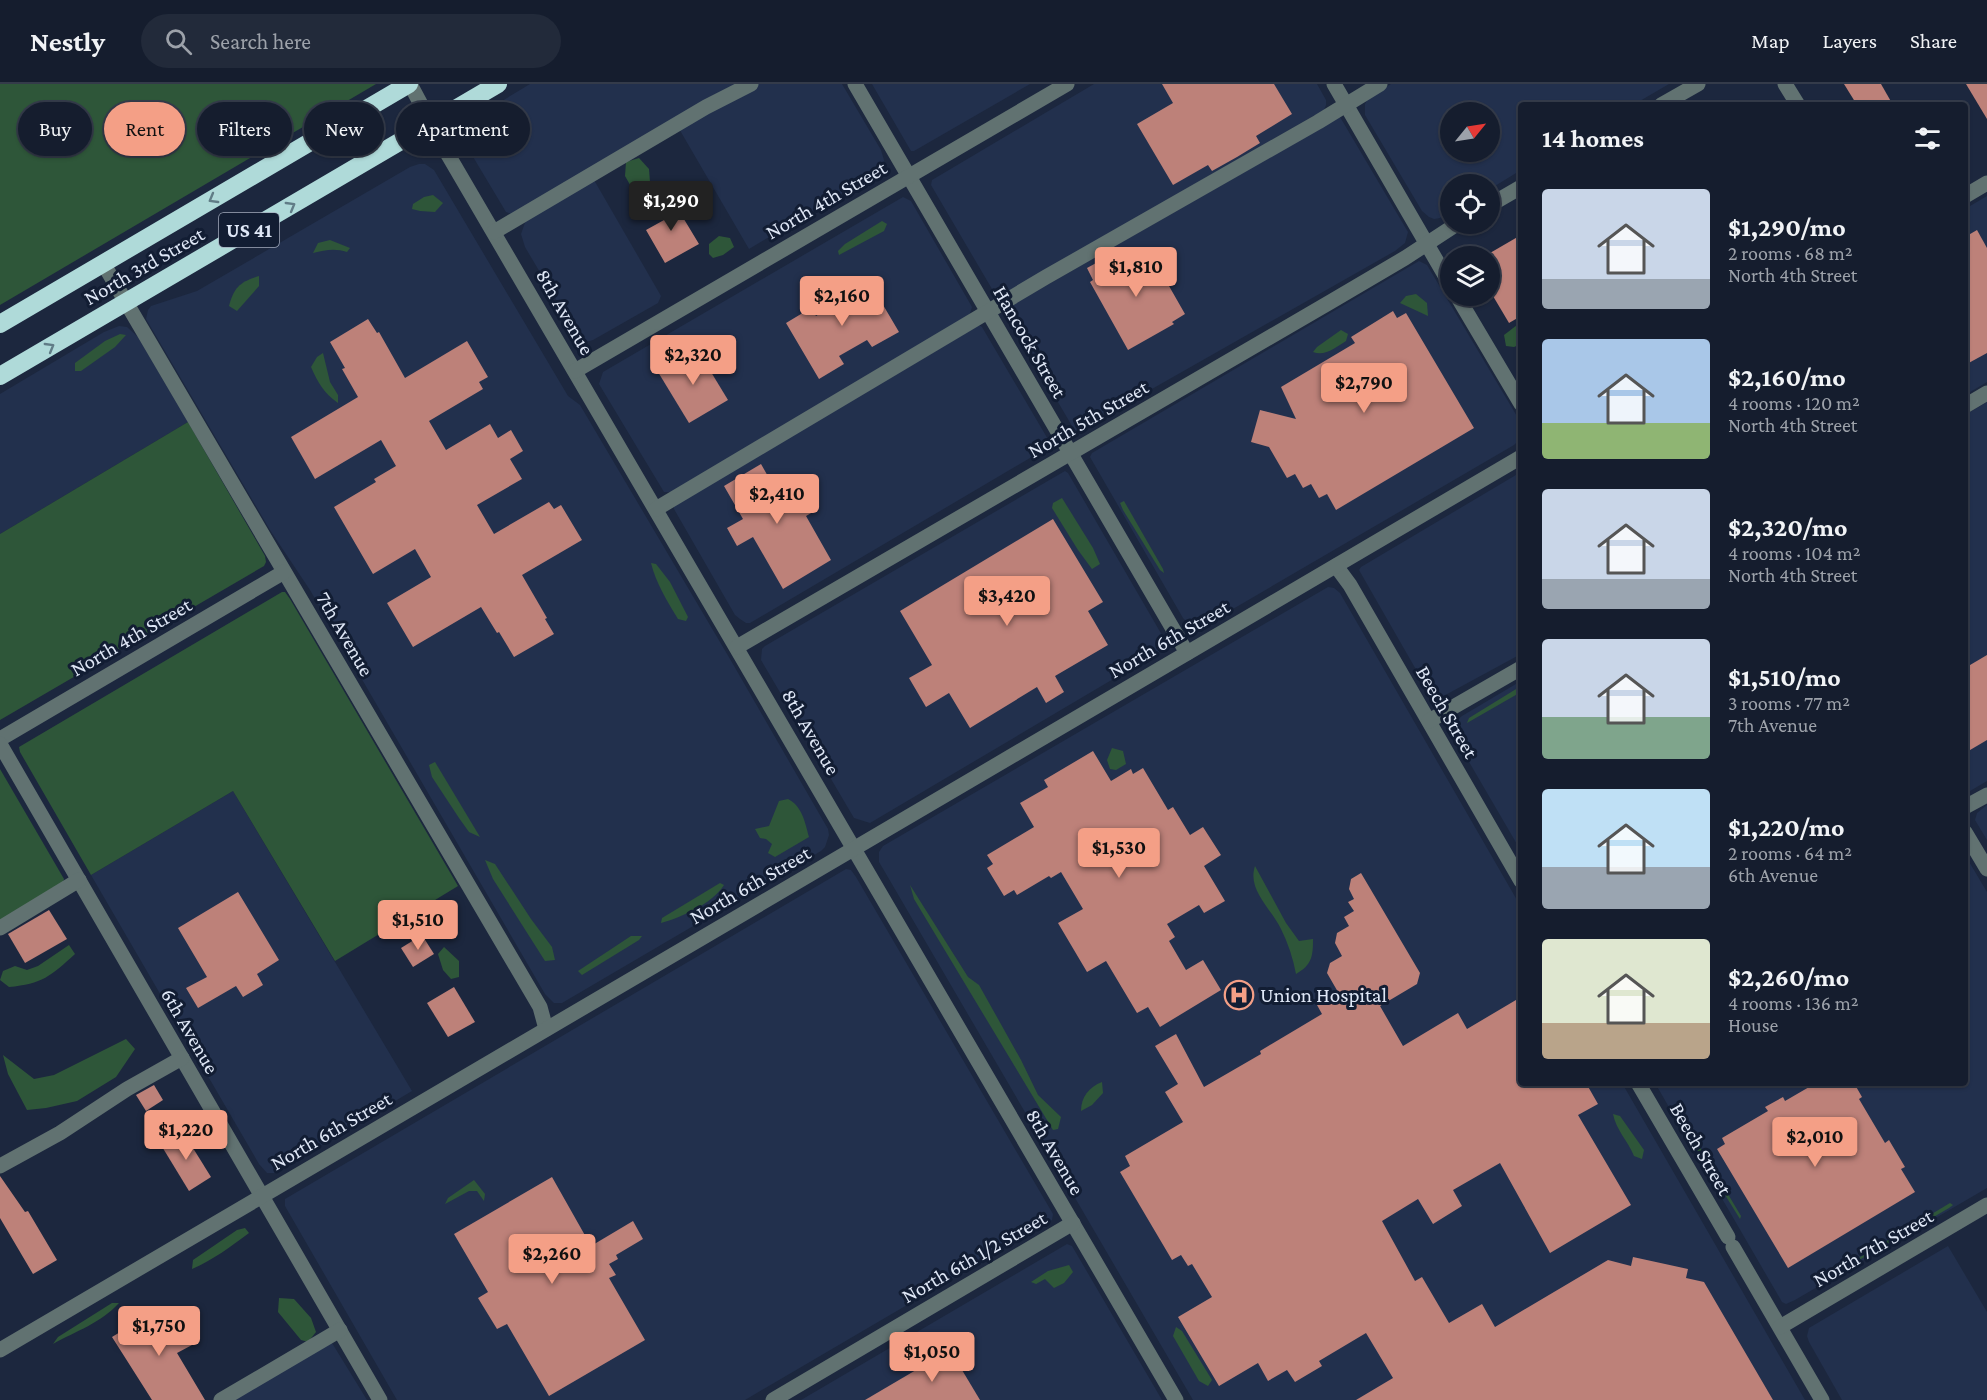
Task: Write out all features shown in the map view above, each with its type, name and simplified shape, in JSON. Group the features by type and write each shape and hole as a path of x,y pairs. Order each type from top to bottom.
{"highway":[{"name":"North 3rd Street","path":"0,324 410,84"},
{"name":"North 3rd Street","path":"467,102 498,84"},
{"name":"North 3rd Street","path":"0,376 396,144"}],"street":[{"name":"8th Avenue","path":"410,84 420,102"},
{"path":"494,232 706,107 751,84"},
{"name":"Hancock Street","path":"855,84 1187,653"},
{"name":"North 4th Street","path":"575,371 1067,84"},
{"path":"1334,84 1440,267"},
{"path":"656,509 988,312 1380,84"},
{"path":"1666,102 1698,84"},
{"path":"1785,84 1796,102"},
{"name":"8th Avenue","path":"450,156 1176,1400"},
{"path":"1968,194 1987,183"},
{"path":"1500,199 1518,189"},
{"name":"North 5th Street","path":"737,647 1341,295 1441,234"},
{"name":"7th Avenue","path":"103,263 540,1007 546,1029"},
{"path":"1463,306 1518,399"},
{"path":"1968,404 1987,393"},
{"name":"North 6th Street","path":"0,1350 1518,459"},
{"name":"Beech Street","path":"1336,566 1350,585 1518,872"},
{"name":"North 4th Street","path":"0,739 284,572"},
{"path":"1429,721 1518,670"},
{"name":"6th Avenue","path":"0,744 381,1400"},
{"path":"1968,805 1987,795"},
{"path":"1968,837 1987,869"},
{"path":"0,928 79,880"},
{"path":"0,1166 60,1133 127,1089 182,1058"},
{"name":"Beech Street","path":"1640,1086 1822,1400"},
{"name":"North 7th Street","path":"1780,1327 1987,1205"},
{"name":"North 6th 1/2 Street","path":"773,1400 1073,1224"},
{"path":"221,1400 340,1330"}],"shaded area":[{"path":"530,84 743,84 511,214 506,212 473,156 530,156 530,102 500,102"},
{"path":"758,84 842,84 881,150 886,167 749,249 678,127"},
{"path":"872,84 1030,84 911,151"},
{"path":"1094,84 1317,84 1326,100 1326,105 1324,110 999,297 992,289 931,185 932,180"},
{"path":"1391,84 1669,84 1638,102 1518,102 1518,172 1500,183 1500,174 1440,174 1440,218 1434,219 1422,211 1365,115 1365,104 1368,98"},
{"path":"1340,117 1408,232 1405,243 1395,251 1075,431 1005,312 1007,308"},
{"path":"425,164 434,170 568,396 580,405 828,829 829,835 821,851 562,1003 554,1003 545,994 310,590 270,530 146,319 151,306 197,291 410,167"},
{"path":"594,180 661,296 658,303 586,342 579,338 525,247 521,234 526,220"},
{"path":"1987,196 1987,382 1968,393 1968,207"},
{"path":"903,197 911,201 972,307 969,317 673,492 664,492 599,384 603,372"},
{"path":"1419,261 1427,265 1440,287 1440,306 1451,306 1518,418 1518,441 1514,445 1196,629 1183,618 1090,457 1092,453"},
{"path":"979,325 1049,441 1047,448 750,623 746,623 735,615 674,506"},
{"path":"119,326 127,327 138,337 188,422 0,534 0,394 104,332"},
{"path":"1987,402 1987,781 1970,791 1968,791 1968,413"},
{"path":"1065,471 1166,642 1164,649 870,823 854,818 761,660 762,649"},
{"path":"1518,474 1518,656 1438,699 1430,694 1359,570"},
{"name":"Union Hospital","path":"1328,587 1334,588 1340,593 1518,902 1518,1086 1624,1086 1805,1400 1193,1400 879,862 879,852 883,846"},
{"path":"1518,683 1518,846 1451,731 1453,724 1462,716"},
{"path":"233,791 412,1091 274,1173 267,1173 259,1164 91,875"},
{"path":"1987,805 1987,840 1975,820 1977,813"},
{"path":"1968,860 1987,892 1987,1188 1795,1300 1786,1304 1782,1302 1657,1086 1968,1086"},
{"path":"846,869 851,870 856,877 1053,1214 1052,1220 745,1400 397,1400 285,1206 285,1199"},
{"path":"1067,1244 1072,1246 1162,1400 801,1400"},
{"path":"1948,1246 1987,1312 1987,1400 1842,1400 1809,1342 1807,1336 1809,1328"},
{"path":"332,1343 367,1400 231,1400"}],"green space":[{"path":"0,84 376,84 345,102 304,102 304,126 292,133 292,102 197,102 197,156 254,156 0,305"},
{"path":"639,158 649,169 650,182 641,190 633,190 625,176 626,162"},
{"path":"433,195 443,203 435,212 412,209 413,204 424,197"},
{"path":"882,221 887,224 884,231 839,255 838,251 845,244"},
{"path":"719,236 730,238 734,247 723,255 713,258 709,254 709,244"},
{"path":"330,240 350,248 347,252 330,250 313,253 318,243"},
{"path":"259,276 259,286 237,311 229,306 239,286"},
{"path":"1416,294 1427,303 1428,316 1400,303 1406,296"},
{"path":"1518,324 1518,345 1506,346 1504,335"},
{"path":"1341,330 1348,334 1346,341 1326,352 1313,352 1317,347"},
{"path":"120,334 126,335 115,347 81,371 75,371 75,363 105,341"},
{"path":"323,353 330,382 338,395 338,403 322,387 311,367 317,357"},
{"path":"188,422 265,556 264,566 0,720 0,534"},
{"path":"1062,498 1093,548 1100,564 1092,569 1052,508 1053,503"},
{"path":"1124,501 1164,573 1123,510 1120,503"},
{"path":"651,563 656,564 670,582 688,617 686,621 678,619 659,585"},
{"path":"285,592 290,599 458,886 335,961 233,791 91,875 19,747"},
{"path":"1518,688 1518,694 1467,723 1469,718"},
{"path":"1112,748 1123,751 1126,764 1116,770 1110,769 1107,760"},
{"path":"435,762 480,837 469,832 432,777 429,765"},
{"path":"0,769 64,879 63,882 0,921"},
{"path":"788,799 800,810 809,837 775,857 768,853 772,844 760,838 755,829 769,826 779,801"},
{"path":"485,860 495,864 552,947 555,960 545,961 493,879"},
{"path":"1255,866 1286,923 1299,941 1313,939 1310,960 1296,974 1284,934 1257,891 1253,875"},
{"path":"720,883 724,885 719,892 704,904 661,923 662,918"},
{"path":"910,885 968,977 979,985 1038,1095 1061,1117 1058,1129 1053,1130 914,899"},
{"path":"631,936 642,936 582,975 578,971"},
{"path":"69,945 75,954 45,978 30,984 9,987 0,980 3,971 15,966 27,970 38,966"},
{"path":"444,947 459,961 459,977 451,979 443,970 438,954"},
{"path":"126,1039 135,1049 116,1077 77,1101 46,1108 27,1110 8,1074 3,1055 34,1079 54,1075"},
{"path":"1102,1082 1103,1093 1092,1105 1081,1111 1082,1101 1087,1093"},
{"path":"1613,1114 1620,1116 1644,1150 1642,1159 1634,1156"},
{"path":"1694,1141 1697,1142 1741,1216 1740,1219 1694,1145"},
{"path":"474,1180 485,1194 484,1201 477,1191 469,1191 445,1204 448,1198"},
{"path":"1950,1203 1953,1205 1949,1208 1823,1281 1827,1277"},
{"path":"245,1228 249,1233 192,1269 193,1260 237,1230"},
{"path":"1069,1265 1073,1272 1064,1283 1054,1288 1045,1279 1036,1284 1031,1282 1048,1271"},
{"path":"279,1298 294,1299 311,1318 316,1332 308,1342 301,1340 278,1312"},
{"path":"112,1303 119,1303 96,1321 53,1344 58,1337"},
{"path":"1176,1327 1182,1331 1212,1380 1208,1386 1199,1381 1173,1336"}],"building":[{"path":"1162,84 1274,84 1292,114 1256,136 1260,143 1237,157 1212,171 1208,165 1173,185 1137,124 1173,103"},
{"path":"1844,84 1881,84 1891,102 1855,102"},
{"path":"1966,84 1987,84 1987,119"},
{"path":"670,196 699,244 665,263 646,230 664,220 655,205"},
{"path":"1977,230 1987,248 1987,353 1968,363 1968,235"},
{"path":"1518,237 1518,318 1509,323 1499,306 1500,247"},
{"path":"1149,251 1185,314 1172,322 1174,324 1128,350 1090,282 1093,280 1087,268 1107,257 1114,268"},
{"path":"866,276 899,332 872,347 867,340 839,356 844,364 819,379 786,323 811,308 816,316 844,299 839,292"},
{"path":"1393,311 1397,318 1406,313 1474,428 1336,510 1327,494 1319,498 1311,484 1303,488 1295,474 1287,478 1269,447 1251,442 1260,410 1296,419 1281,387 1355,343 1351,337"},
{"path":"368,319 377,333 379,332 405,378 467,341 488,377 479,382 483,389 429,421 446,450 490,424 498,438 511,430 523,451 510,459 522,479 477,505 494,534 549,502 554,509 561,505 582,540 522,575 554,634 514,657 481,607 413,647 387,603 431,577 415,549 373,574 334,507 376,482 374,479 396,466 381,440 315,479 291,437 358,397 330,342"},
{"path":"697,349 728,400 689,423 658,372"},
{"path":"761,464 778,494 801,480 818,509 806,516 831,560 783,589 753,537 737,546 727,528 743,519 724,486"},
{"path":"1053,519 1103,602 1088,611 1108,645 1055,676 1064,692 1046,703 1037,687 970,728 949,693 926,707 909,678 932,665 900,611"},
{"path":"1987,655 1987,740 1968,751 1968,666"},
{"path":"1093,751 1111,781 1131,769 1133,774 1143,768 1168,810 1173,807 1190,835 1203,827 1221,855 1204,866 1225,901 1204,913 1199,905 1167,924 1175,937 1169,941 1186,970 1203,960 1221,990 1160,1027 1148,1007 1137,1013 1106,961 1087,972 1058,923 1083,909 1061,872 1051,878 1049,876 1017,895 1014,890 1004,896 987,868 993,864 987,855 1034,827 1020,803 1048,787 1044,780"},
{"name":"Union Hospital","path":"1361,873 1420,973 1417,984 1380,1006 1403,1046 1458,1013 1467,1029 1518,999 1518,1086 1588,1086 1598,1104 1578,1115 1631,1205 1550,1253 1500,1163 1453,1190 1462,1206 1433,1224 1418,1199 1382,1221 1415,1281 1422,1277 1449,1323 1482,1304 1495,1327 1608,1260 1631,1266 1633,1257 1688,1269 1686,1278 1704,1282 1773,1400 1356,1400 1393,1378 1366,1333 1319,1361 1322,1366 1295,1382 1287,1370 1268,1381 1258,1363 1219,1386 1178,1317 1212,1297 1192,1264 1188,1266 1181,1255 1172,1260 1120,1172 1130,1166 1125,1156 1183,1122 1165,1092 1178,1084 1155,1046 1176,1034 1204,1087 1261,1054 1260,1051 1322,1014 1317,1005 1338,992 1327,973 1330,963 1342,956 1335,943 1337,933 1349,926 1344,917 1354,911 1348,902 1354,899 1349,889 1351,879"},
{"path":"238,892 279,960 257,974 263,985 243,997 236,986 198,1008 186,988 207,977 178,928"},
{"path":"49,910 67,939 25,963 8,934"},
{"path":"422,935 434,954 413,967 401,948"},
{"path":"454,987 475,1022 448,1037 427,1003"},
{"path":"154,1085 163,1100 146,1111 136,1095"},
{"path":"1811,1086 1856,1086 1862,1097 1859,1099 1885,1143 1889,1140 1905,1167 1901,1169 1915,1192 1788,1268 1717,1149 1725,1144 1722,1138 1768,1111 1765,1107 1783,1097 1785,1101"},
{"path":"183,1132 211,1177 189,1191 161,1145"},
{"path":"0,1176 25,1212 28,1211 57,1260 33,1274 0,1218"},
{"path":"552,1177 591,1246 633,1221 643,1239 616,1255 618,1259 609,1264 616,1275 609,1278 645,1340 549,1396 507,1324 497,1329 478,1298 488,1292 454,1234"},
{"path":"170,1306 192,1345 177,1353 205,1400 152,1400 112,1337 138,1321 139,1324"},
{"path":"950,1350 980,1400 865,1400"}],"place":[{"name":"Union Hospital","path":"1239,995"}]}
